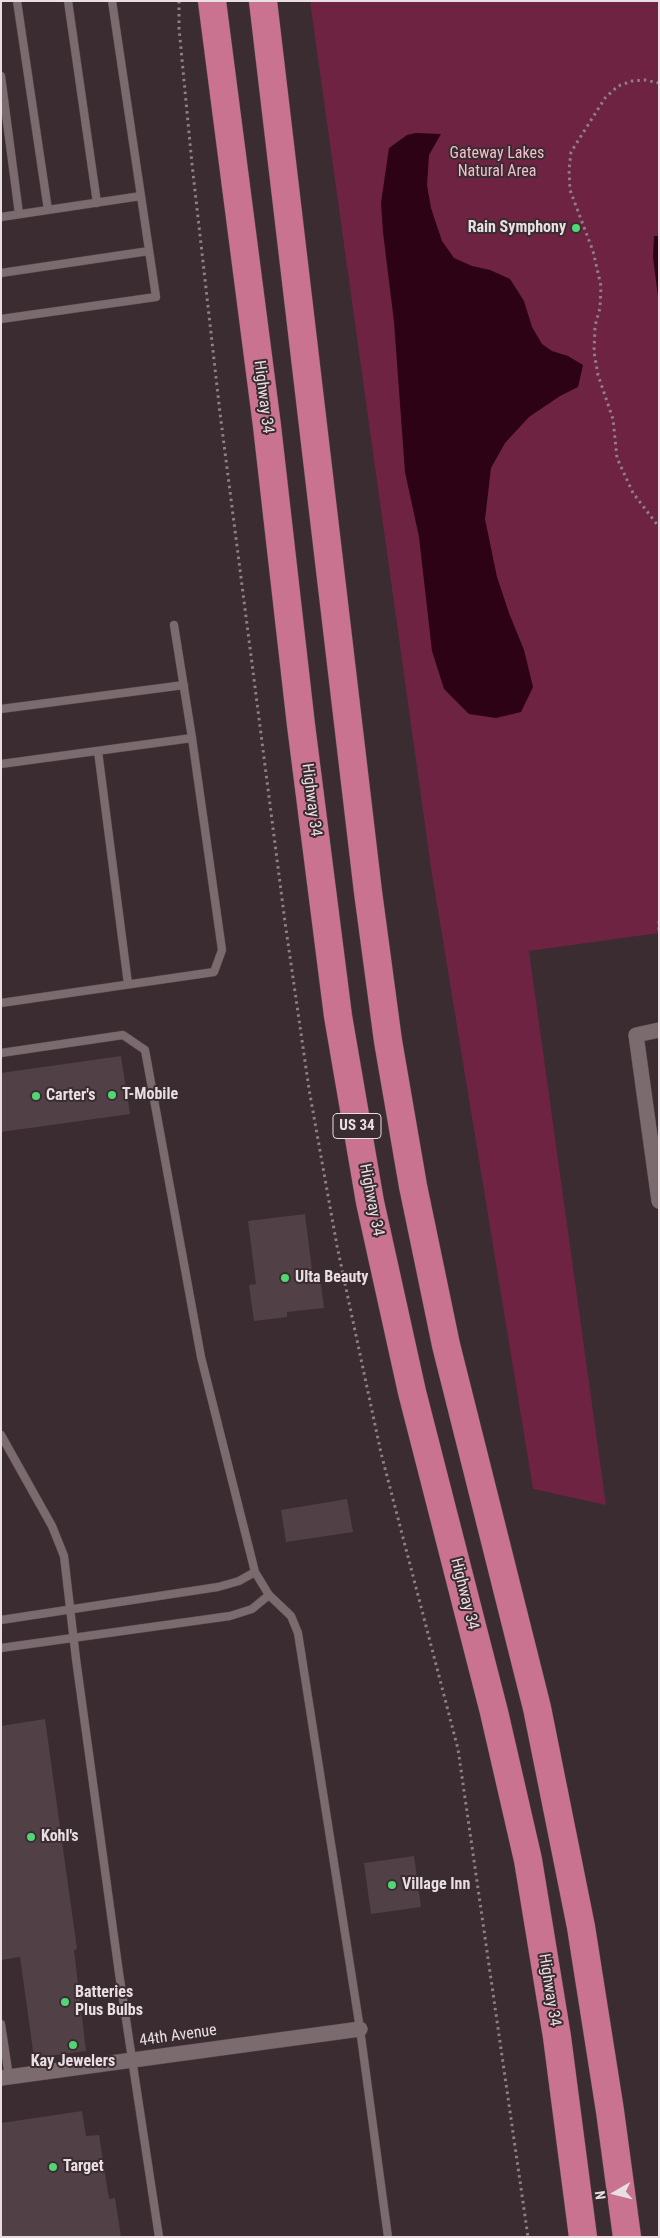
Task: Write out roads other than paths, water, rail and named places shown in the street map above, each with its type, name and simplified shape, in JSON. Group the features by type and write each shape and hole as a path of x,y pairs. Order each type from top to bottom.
{"highway":[{"name":"Highway 34","path":"212,1 267,426 301,725 338,1016 370,1202 412,1392 494,1712 528,1860 557,2037 583,2237"},
{"name":"US 34","path":"264,1 368,892 388,1041 413,1186 446,1345 537,1708 581,1927 610,2111 627,2237"},
{"path":"447,1527 489,1516"}],"street":[{"path":"659,1030 636,1035 659,1201"},
{"name":"44th Avenue","path":"5,2078 360,2029"}],"lane":[{"path":"17,1 48,210"},
{"path":"68,1 97,203"},
{"path":"1,320 156,297 112,1"},
{"path":"1,76 19,214"},
{"path":"1,217 141,196"},
{"path":"1,273 149,251"},
{"path":"1,1003 214,972 222,950 174,625"},
{"path":"1,709 184,685"},
{"path":"1,764 192,738"},
{"path":"98,751 128,984"},
{"path":"1,1053 123,1035 145,1050 201,1357 255,1572 269,1595 291,1616 298,1633 360,2029 388,2237"},
{"path":"1,1435 52,1526 64,1556 132,2060 159,2237"},
{"path":"1,1620 218,1587 239,1581 255,1572"},
{"path":"1,1648 230,1616 252,1609 269,1595"},
{"path":"1,2024 5,2078"}],"place":[{"name":"Rain Symphony","path":"576,228"},
{"name":"T-Mobile","path":"112,1095"},
{"name":"Carter's","path":"36,1096"},
{"name":"Ulta Beauty","path":"285,1278"},
{"name":"Kohl's","path":"31,1837"},
{"name":"Village Inn","path":"392,1885"},
{"name":"Batteries Plus Bulbs","path":"65,2002"},
{"name":"Kay Jewelers","path":"73,2045"},
{"name":"Target","path":"53,2167"}],"park label":[{"name":"Gateway Lakes Natural Area","path":"497,163"}]}
